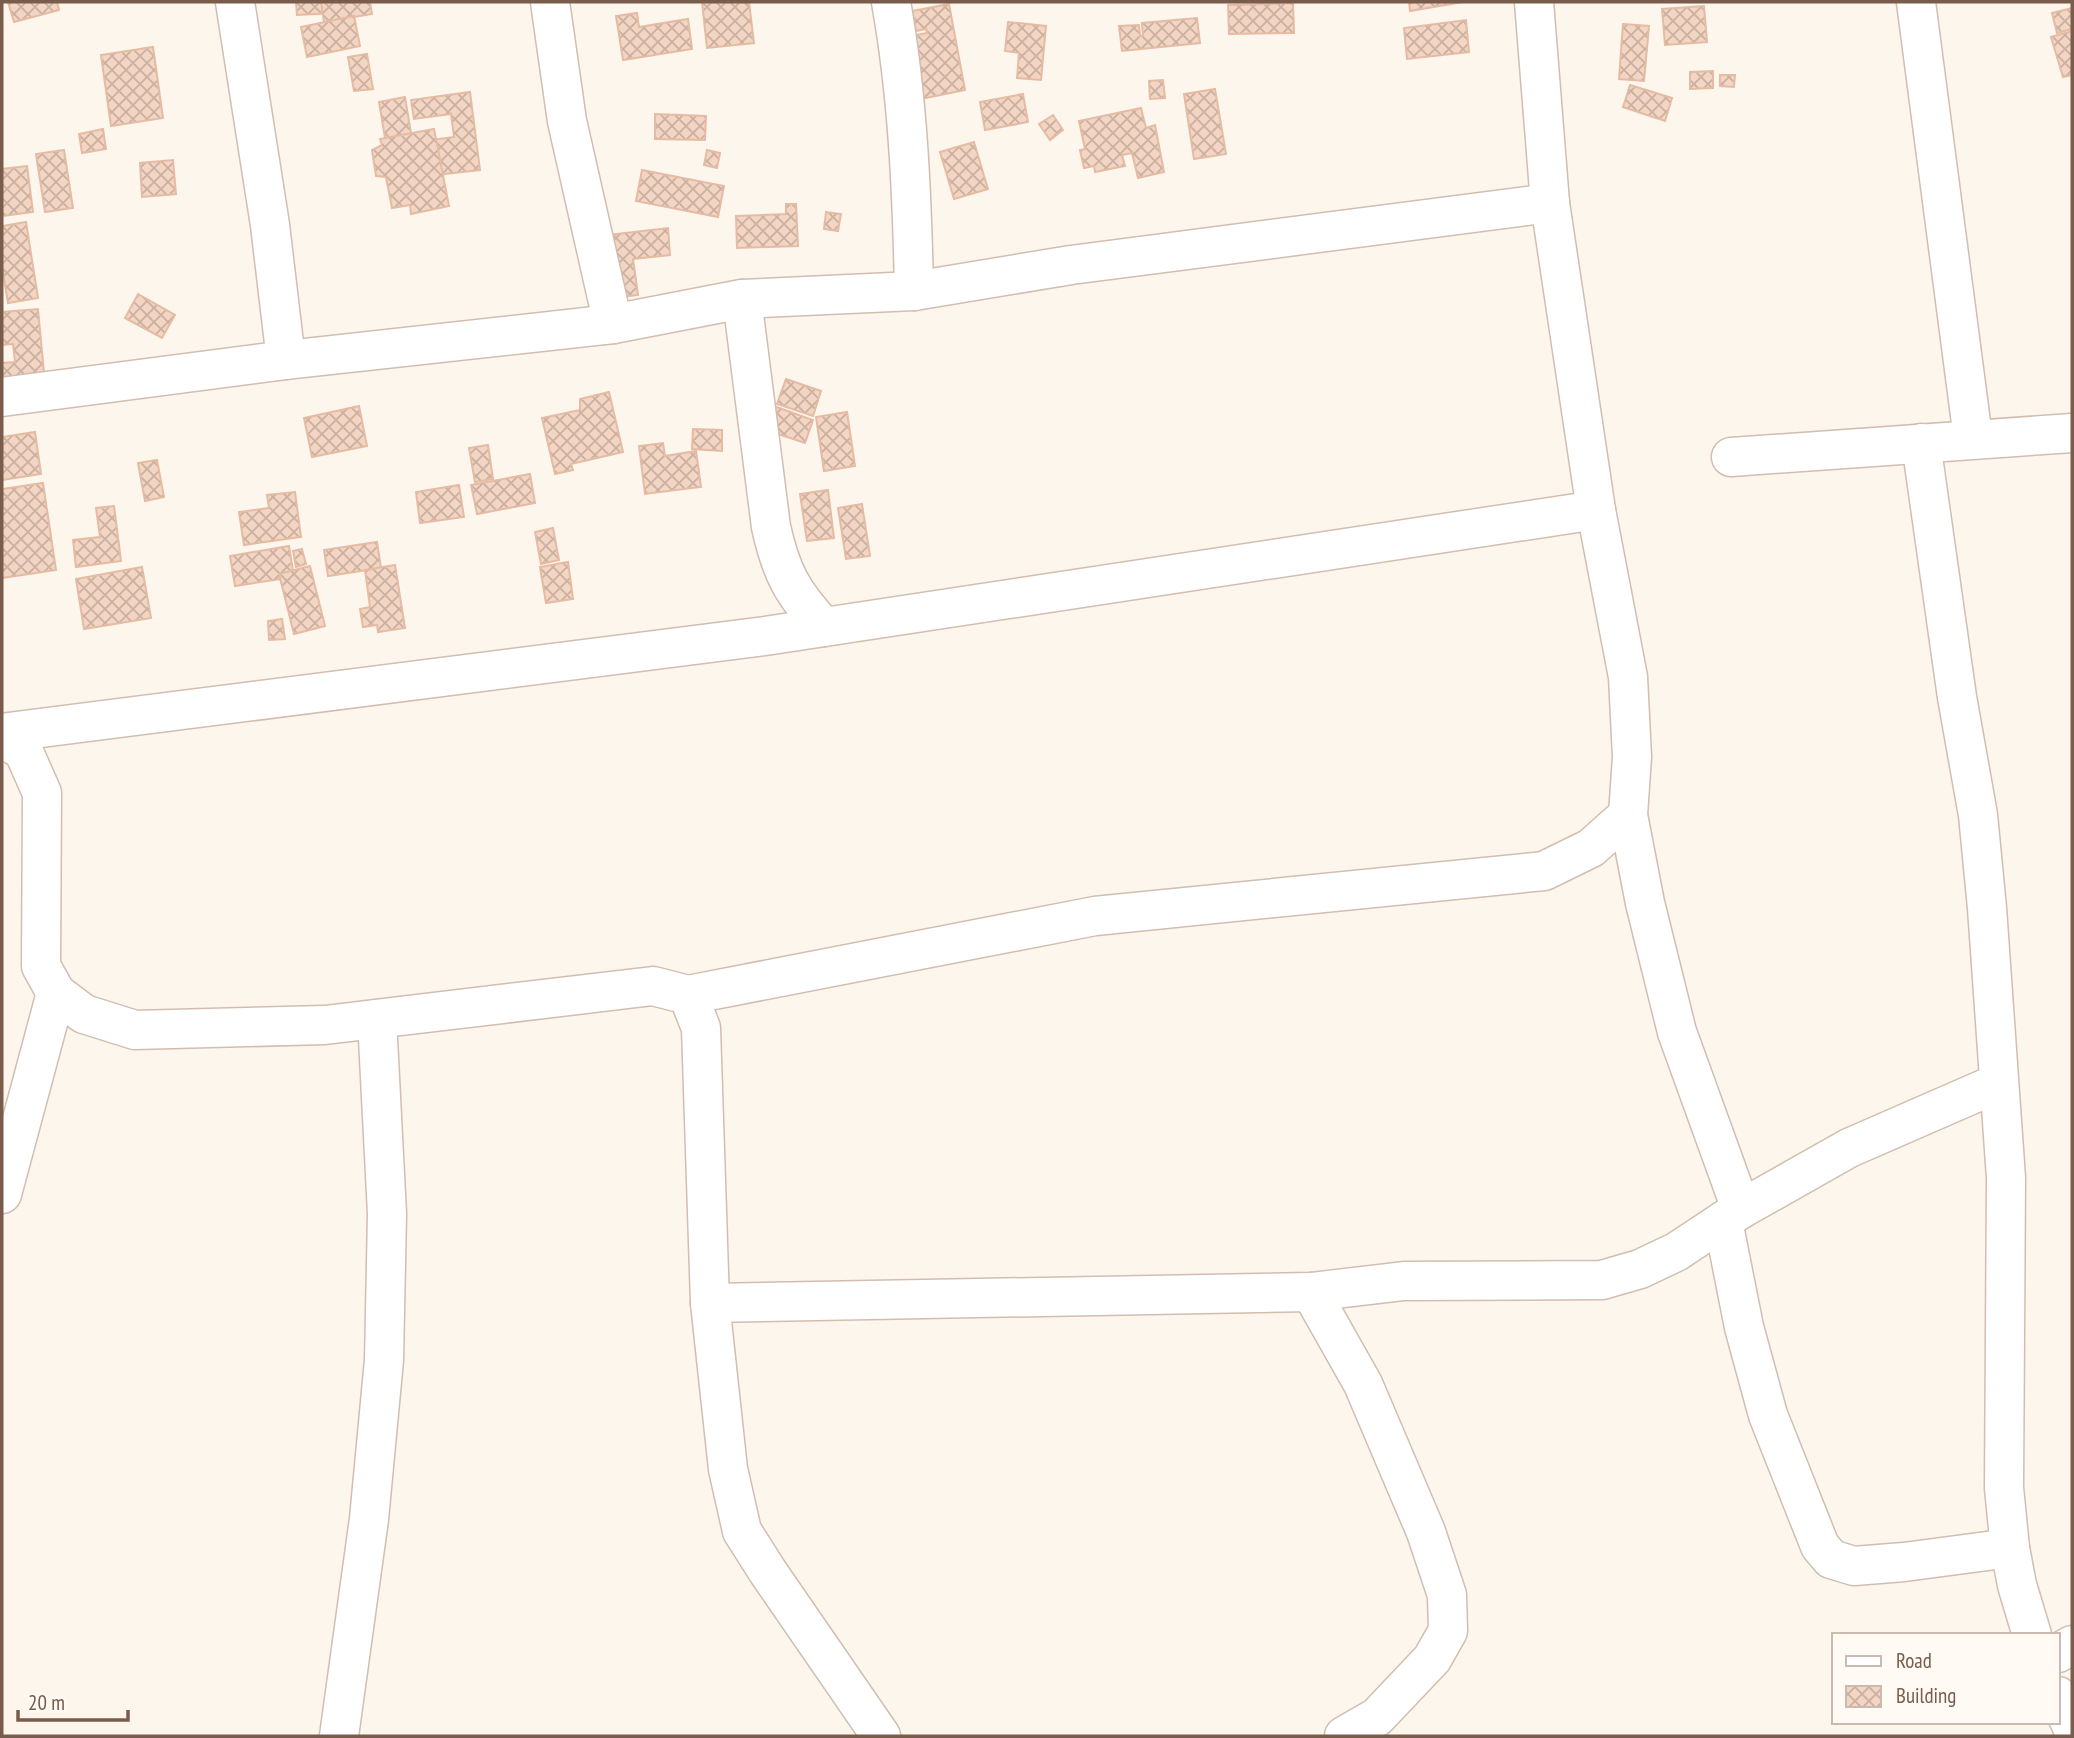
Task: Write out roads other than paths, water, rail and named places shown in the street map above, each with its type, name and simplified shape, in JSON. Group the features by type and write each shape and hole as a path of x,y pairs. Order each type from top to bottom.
{"street":[{"path":"235,2 270,225 286,360"},
{"path":"550,2 567,121 613,324"},
{"path":"891,2 912,181 914,290"},
{"path":"1534,2 1550,203 1595,510 1628,677 1632,757 1628,815 1645,903 1677,1032 1732,1215 1744,1326 1768,1415 1820,1546 1830,1559 1854,1566 2010,1548"},
{"path":"1916,2 1973,438"},
{"path":"2,397 286,360 613,324 742,299 914,290 1071,265 1550,203"},
{"path":"742,299 771,527 778,561 792,587 824,627"},
{"path":"1731,457 2072,433"},
{"path":"1921,443 1957,697 1978,815 1987,908 2006,1178 2004,1488 2010,1548 2017,1585 2031,1633"},
{"path":"2,733 765,636 1595,510"},
{"path":"2,739 23,750 42,793 41,966 56,993 84,1014 135,1030 325,1025 653,986 688,995 1095,916 1544,871 1591,848 1628,815"},
{"path":"2,1194 56,993"},
{"path":"688,995 701,1028 710,1303 728,1469 742,1531 881,1736"},
{"path":"339,1736 369,1519 384,1360 387,1214 377,1019"},
{"path":"710,1303 1311,1292 1404,1282 1602,1280 1640,1269 1676,1252 1732,1215 1849,1148 1998,1083"},
{"path":"1311,1292 1363,1384 1426,1532 1447,1595 1448,1631 1432,1659 1377,1717 1344,1736"},
{"path":"2060,1700 2072,1727"}]}
